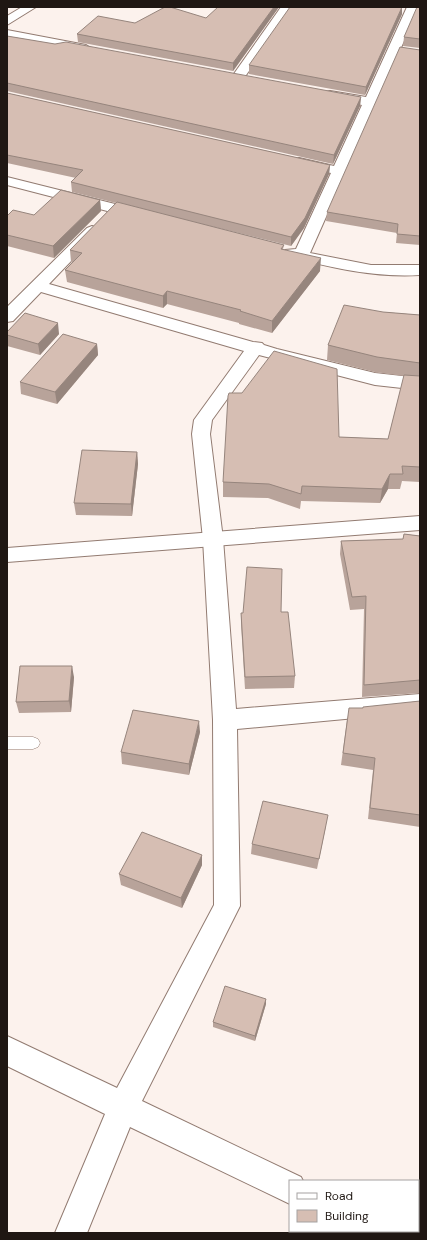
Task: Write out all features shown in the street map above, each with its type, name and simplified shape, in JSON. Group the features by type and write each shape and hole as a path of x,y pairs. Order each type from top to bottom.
{"street":[{"path":"7,21 30,7"},
{"path":"237,78 287,7"},
{"path":"301,255 370,102 400,51 412,9 396,8"},
{"path":"7,34 99,52"},
{"path":"222,75 253,81"},
{"path":"316,92 370,102"},
{"path":"285,159 339,171"},
{"path":"7,181 159,219"},
{"path":"7,317 114,208"},
{"path":"279,250 328,262 400,272 420,270"},
{"path":"37,286 256,347 375,378 420,384"},
{"path":"71,1233 123,1107 227,906 225,720 213,539 201,434 203,420 256,347"},
{"path":"7,555 420,523"},
{"path":"225,720 420,703"},
{"path":"7,1051 289,1188"}],"lane":[{"path":"7,744 33,742"}],"building":[{"path":"165,7 170,7 206,18 218,7 274,7 233,63 77,34 98,16 135,23"},
{"path":"290,7 402,7 366,87 249,65"},
{"path":"417,7 420,7 420,39 404,37"},
{"path":"7,36 55,44 66,42 361,97 334,155 7,83"},
{"path":"400,47 420,50 420,236 397,234 398,224 327,212"},
{"path":"7,93 330,165 305,218 291,237 71,182 83,170 7,155"},
{"path":"61,190 100,200 53,246 7,235 7,216 13,210 34,215"},
{"path":"117,202 284,245 281,249 321,258 272,321 240,311 241,310 167,291 163,296 65,270 82,253 70,250"},
{"path":"344,305 383,312 420,315 420,363 377,357 328,345"},
{"path":"25,313 58,323 38,344 7,335 7,332"},
{"path":"63,334 97,344 55,392 20,382"},
{"path":"274,351 337,369 339,437 388,439 404,375 420,376 420,467 402,466 403,474 390,474 382,489 302,486 301,494 269,484 223,482 229,393 242,393"},
{"path":"82,450 137,452 131,504 74,503"},
{"path":"404,534 420,536 420,680 364,685 366,596 352,597 341,541 403,539"},
{"path":"247,567 282,569 281,612 288,612 295,676 245,677 241,613 243,613"},
{"path":"20,666 72,666 69,701 16,702"},
{"path":"420,701 420,815 370,808 375,758 343,753 349,708 363,708"},
{"path":"133,710 199,721 189,764 121,752"},
{"path":"263,801 328,815 319,859 252,844"},
{"path":"142,832 202,855 181,898 119,874"},
{"path":"225,986 266,999 255,1036 213,1022"}]}
